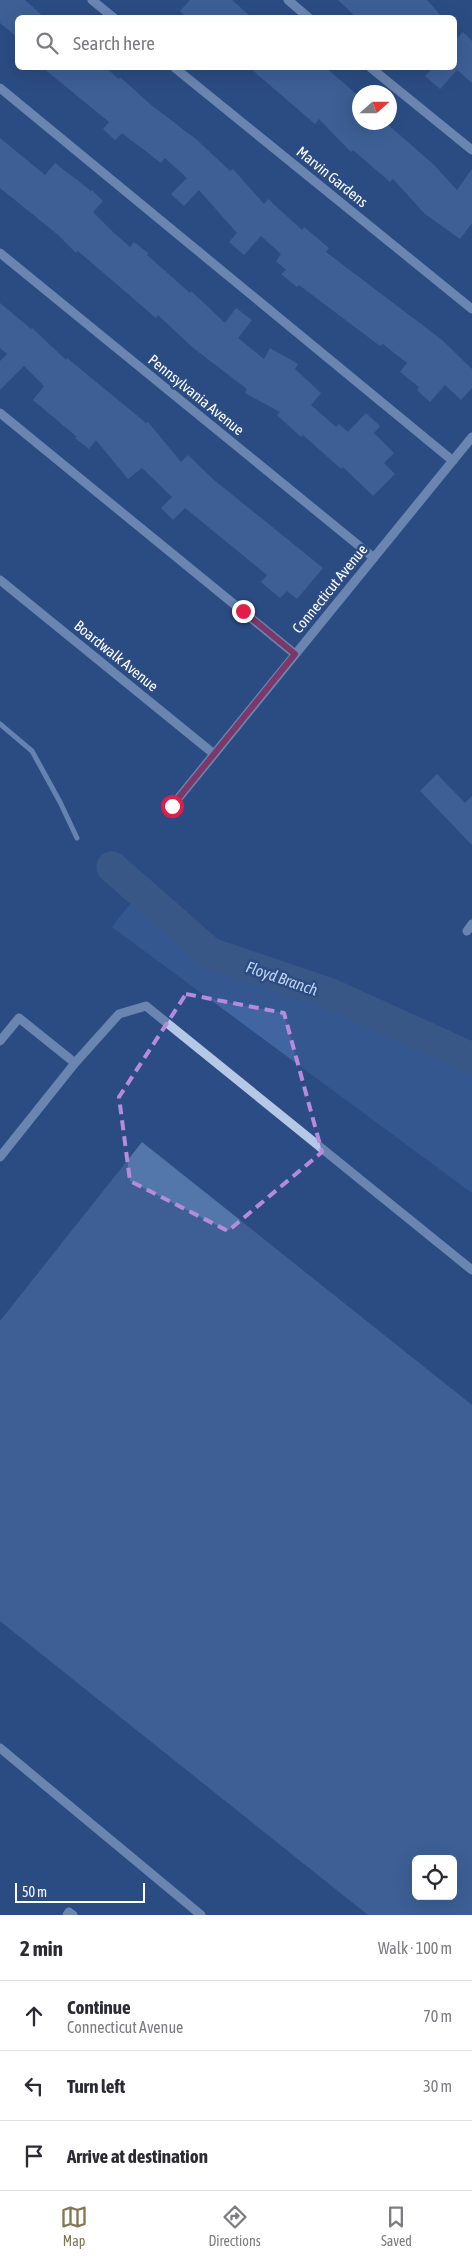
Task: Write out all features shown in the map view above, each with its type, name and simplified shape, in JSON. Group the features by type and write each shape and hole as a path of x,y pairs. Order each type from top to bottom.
{"street":[{"path":"92,0 110,15"},
{"path":"288,0 306,15"},
{"name":"Marvin Gardens","path":"177,70 472,308"},
{"path":"373,70 472,150"},
{"path":"0,88 453,461"},
{"name":"Pennsylvania Avenue","path":"0,253 374,558"},
{"path":"0,414 295,654"},
{"name":"Connecticut Avenue","path":"172,806 472,437"},
{"name":"Boardwalk Avenue","path":"0,580 214,754"},
{"path":"0,1157 75,1063 119,1014 146,1006 472,1270"},
{"path":"0,1041 18,1018 75,1063"},
{"path":"0,1748 202,1915"},
{"path":"67,1915 69,1912 73,1915"}],"highlighted area":[{"path":"186,994 284,1013 322,1152 228,1231 130,1181 119,1097"}],"shaded area":[{"path":"142,889 230,952 287,975 345,994 472,1059 472,1193 112,927"}],"building":[{"path":"0,0 25,0 42,15 15,15 15,36 0,23"},
{"path":"190,0 232,0 249,15 184,15 180,11"},
{"path":"338,0 427,0 440,15 354,15"},
{"path":"463,32 472,41 472,83 457,70 457,39"},
{"path":"45,70 108,70 119,79 120,77 150,104 197,140 230,171 233,169 264,204 268,199 302,230 304,227 329,248 326,252 442,340 472,369 472,388 461,400 445,385 430,402 417,390 419,387 400,372 407,363 383,344 380,346 299,285 297,287 281,274 286,270 276,261 281,254 261,236 244,255 229,242 237,233 199,190 184,206 171,194 187,178 165,158 161,163 122,133 115,140 103,129 109,122"},
{"path":"252,70 328,70 352,90 352,130 394,130 434,165 457,190 472,169 472,223 460,239 425,214 393,179 390,182 353,150 351,152 319,119 315,124"},
{"path":"431,70 457,70 440,89 425,76"},
{"path":"0,138 45,175 55,163 92,190 103,201 93,212 113,232 130,247 134,242 148,253 147,255 190,293 191,291 225,323 236,308 252,320 238,338 264,359 270,348 298,364 295,369 321,393 311,405 336,427 339,424 348,432 366,413 380,426 374,433 394,453 384,463 395,474 373,496 343,467 341,469 303,435 301,437 277,415 280,412 245,393 247,389 192,347 158,315 156,318 78,251 76,253 57,234 0,188"},
{"path":"0,303 32,328 66,360 67,358 146,423 148,422 181,462 188,455 214,480 323,568 297,599 287,591 280,598 261,582 267,575 185,508 173,520 161,508 172,497 142,468 128,479 96,440 89,449 75,438 77,437 33,400 44,386 24,366 0,390 0,361 7,354 0,348"},
{"path":"437,774 465,803 472,796 472,845 420,791"},
{"path":"142,1142 472,1405 472,1915 368,1915 0,1621 0,1321"}],"waterway":[{"name":"Floyd Branch","path":"0,724 32,751 77,838"},
{"name":"Floyd Branch","path":"112,867 210,953 331,994 472,1058"}],"route":[{"path":"172,806 295,654 243,611"}]}
